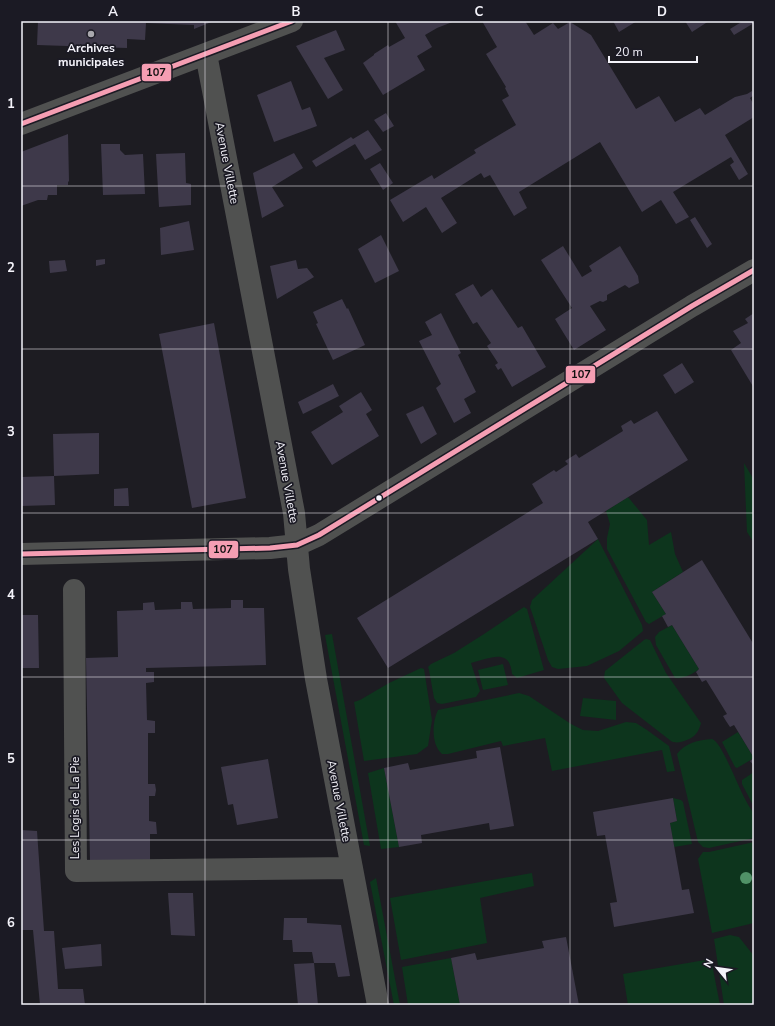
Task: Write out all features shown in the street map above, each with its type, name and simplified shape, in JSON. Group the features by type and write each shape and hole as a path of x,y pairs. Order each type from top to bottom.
{"street":[{"path":"21,124 292,21"},
{"name":"Avenue Villette","path":"206,54 294,513 297,545 316,679 378,1005"},
{"path":"21,554 270,548 297,545 319,535 692,306 754,270"},
{"name":"Les Logis de La Pie","path":"74,590 76,871 352,868"}],"green space":[{"path":"744,463 754,480 754,543 747,532"},
{"path":"628,497 647,520 649,545 671,532 675,554 683,572 652,592 666,614 649,624 646,622 607,549 607,538 610,524 606,511"},
{"path":"598,539 642,625 643,631 619,651 587,666 558,669 552,667 548,660 530,607 532,600"},
{"path":"524,607 527,609 544,670 517,678 512,674 507,660 503,658 491,658 471,663 480,691 476,697 442,704 437,703 434,698 428,667 431,664 454,653"},
{"path":"672,625 699,669 681,678 675,678 656,645 655,637 659,632"},
{"path":"332,634 370,846 364,845 325,635"},
{"path":"646,639 650,640 666,673 701,723 696,734 687,740 680,742 671,741 622,703 604,678 605,671"},
{"path":"503,664 508,685 483,690 478,670"},
{"path":"421,668 424,669 432,720 428,746 417,754 364,761 354,702"},
{"path":"519,693 529,696 571,724 583,730 598,731 626,722 636,723 669,746 675,771 667,772 662,750 552,771 545,738 503,746 501,741 448,754 442,754 438,750 434,739 434,727 438,710"},
{"path":"583,698 616,701 616,720 580,716"},
{"path":"738,732 754,758 737,768 735,767 722,742"},
{"path":"712,739 722,750 749,806 754,813 754,838 709,848 703,847 698,842 677,754 684,747 692,743"},
{"path":"384,768 399,847 381,849 368,773"},
{"path":"754,772 754,807 742,784 742,780"},
{"path":"673,798 683,802 692,844 674,847 670,823 677,821"},
{"path":"754,842 754,923 712,933 698,859 703,852"},
{"path":"532,873 534,886 480,898 487,943 401,960 390,898"},
{"path":"376,878 400,1005 394,1005 370,882"},
{"path":"730,935 739,937 754,956 754,1002 747,1005 724,1005 714,939"},
{"path":"451,958 460,1005 408,1005 402,967"},
{"path":"711,959 720,1005 628,1005 623,974"}],"building":[{"name":"Archives municipales","path":"38,21 214,21 194,29 194,25 146,23 145,40 127,39 127,48 37,45"},
{"path":"395,21 455,21 437,28 425,35 432,47 417,56 425,70 383,95 363,63 388,45 389,47 405,38"},
{"path":"482,21 525,21 534,35 553,23 558,29 570,22 591,35 636,109 659,96 675,122 700,108 705,115 735,97 752,91 754,95 750,98 754,105 754,117 725,135 748,174 739,180 730,165 734,162 731,157 673,192 689,217 676,224 661,200 642,212 600,142 519,192 527,208 514,216 490,175 484,178 481,173 441,198 457,223 442,233 426,207 403,222 390,200 432,175 434,179 476,153 474,150 516,125 502,100 509,96 505,88 506,87 486,54 497,47"},
{"path":"613,21 637,21 619,32"},
{"path":"685,21 709,21 692,32"},
{"path":"743,21 754,21 754,23 734,35 730,29"},
{"path":"336,30 345,50 324,58 343,90 328,99 296,46"},
{"path":"291,81 302,110 310,107 317,126 274,142 257,95"},
{"path":"386,113 394,126 383,132 374,120"},
{"path":"368,130 382,150 365,160 355,144 316,167 312,161 351,137 353,139"},
{"path":"68,134 68,185 57,185 57,195 48,195 47,200 38,200 21,206 21,152"},
{"path":"101,144 120,144 120,150 125,155 143,154 145,194 103,195"},
{"path":"185,153 186,183 191,184 191,205 159,207 156,154"},
{"path":"294,153 303,168 272,187 284,206 262,218 253,173"},
{"path":"380,163 393,183 383,190 370,169"},
{"path":"695,217 712,244 707,248 690,220"},
{"path":"189,221 194,250 161,255 160,228"},
{"path":"381,235 399,271 375,283 358,249"},
{"path":"563,246 582,277 592,271 589,266 620,246 638,276 639,283 629,288 625,285 607,295 607,300 603,302 600,301 590,306 606,330 574,350 555,319 572,308 541,260"},
{"path":"105,259 105,264 96,266 96,260"},
{"path":"65,260 67,271 50,273 49,261"},
{"path":"296,260 298,269 307,268 314,277 277,299 270,266"},
{"path":"473,284 481,297 492,289 518,328 522,326 546,367 512,387 501,368 498,370 495,365 498,363 487,346 491,343 477,322 473,324 455,294"},
{"path":"342,299 347,309 348,308 365,345 333,360 316,324 318,323 313,312"},
{"path":"441,313 461,353 458,355 476,392 464,399 471,413 454,423 436,388 441,384 419,341 432,335 425,322"},
{"path":"754,313 754,388 731,350 741,343 733,331 748,323 745,319"},
{"path":"214,323 246,498 192,508 159,334"},
{"path":"682,363 694,382 675,394 663,375"},
{"path":"333,384 339,396 303,414 298,402"},
{"path":"361,392 372,410 366,414 379,436 332,465 311,432 343,412 339,406"},
{"path":"423,406 437,434 421,444 406,414"},
{"path":"657,411 688,460 588,522 598,539 388,668 357,618 543,503 532,484 554,470 556,472 568,464 565,461 576,454 579,458 623,431 621,426 631,420 634,424"},
{"path":"99,433 99,474 54,476 53,434"},
{"path":"54,476 55,505 21,506 21,477"},
{"path":"128,488 129,506 114,506 114,489"},
{"path":"702,560 754,645 754,758 734,725 730,727 726,721 723,716 727,714 706,680 702,682 696,672 699,669 672,625 668,627 662,616 666,614 652,592"},
{"path":"231,600 243,600 243,608 264,608 266,665 146,668 146,672 154,672 154,682 146,683 147,720 155,721 155,733 148,733 148,784 155,784 156,790 155,796 149,796 149,821 156,822 157,834 150,834 150,860 90,861 86,658 118,657 117,611 143,610 143,603 154,602 155,610 181,609 181,602 192,602 193,609 231,608"},
{"path":"21,615 38,615 39,668 21,668"},
{"path":"500,747 514,826 490,830 489,823 421,835 422,843 399,847 384,768 408,763 410,770 477,758 476,751"},
{"path":"754,758 754,766 750,761"},
{"path":"268,759 278,818 237,825 233,804 228,805 221,767"},
{"path":"673,798 677,821 670,823 682,890 689,889 694,913 614,927 610,903 617,902 605,835 597,836 593,812"},
{"path":"21,830 37,831 44,931 54,931 58,989 83,989 85,1005 40,1005 33,930 21,930"},
{"path":"168,893 193,893 195,936 171,935"},
{"path":"284,918 307,918 307,923 341,925 350,976 338,977 335,963 314,963 312,952 293,952 292,940 283,940"},
{"path":"566,937 579,1005 460,1005 451,958 475,953 477,960 544,948 542,941"},
{"path":"101,944 102,966 65,969 62,948"},
{"path":"314,963 318,1005 298,1005 294,964"}],"transit line":[{"name":"107","path":"21,124 292,21"},
{"name":"107","path":"21,554 270,548 297,545 319,535 692,306 754,270"}],"place":[{"name":"Archives municipales","path":"91,34"}]}
